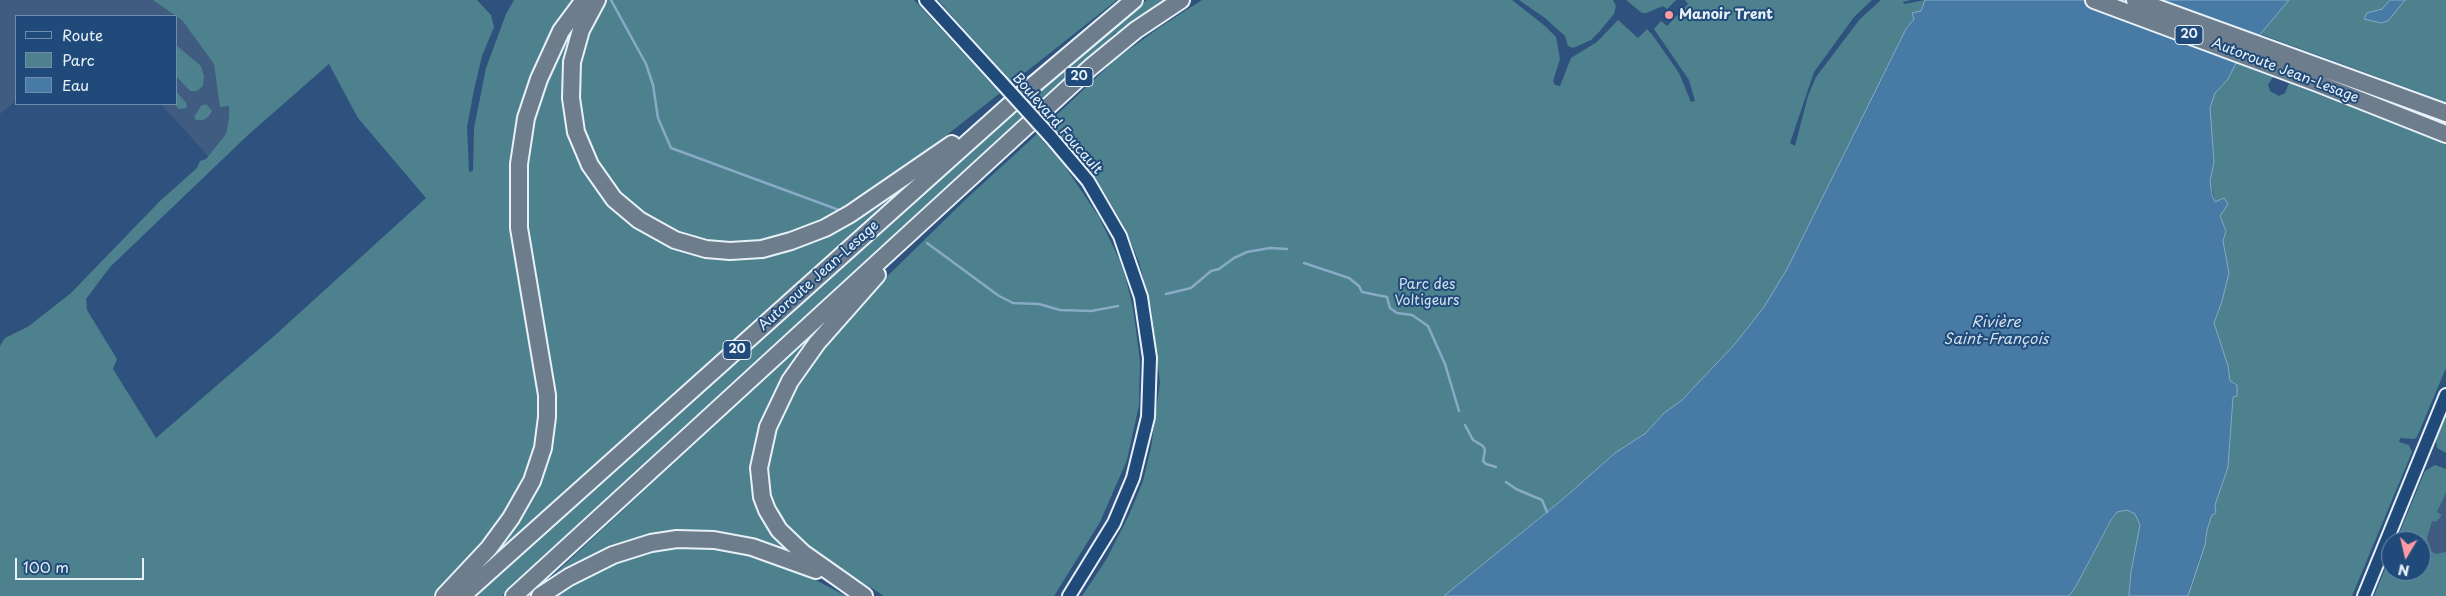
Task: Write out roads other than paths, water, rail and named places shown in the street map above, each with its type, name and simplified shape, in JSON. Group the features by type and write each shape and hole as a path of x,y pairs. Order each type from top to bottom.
{"highway":[{"path":"444,596 489,548 511,518 532,480 543,448 547,417 547,394 519,228 519,164 526,118 542,71 561,31 584,0"},
{"path":"596,0 578,36 572,69 573,114 582,149 600,181 626,210 661,234 698,247 730,251 762,249 791,241 825,228 871,202 1012,103"},
{"name":"Autoroute Jean-Lesage","path":"462,596 1012,103 1134,0"},
{"name":"Autoroute Jean-Lesage","path":"514,596 1098,60 1145,24 1181,0"},
{"name":"Autoroute Jean-Lesage","path":"2094,0 2289,65 2446,113"},
{"name":"Autoroute Jean-Lesage","path":"2136,0 2446,134"},
{"path":"864,596 838,580 788,540 767,510 759,476 766,436 786,388 811,350 944,200"},
{"path":"540,596 569,577 604,559 646,544 677,539 714,540 752,546 838,580"}],"street":[{"name":"Boulevard Foucault","path":"926,0 1050,136 1088,181 1120,236 1141,297 1150,358 1148,417 1133,478 1110,531 1069,596"},
{"path":"2364,596 2446,395"}],"water":[{"name":"Rivière Saint-François","path":"1925,0 2289,0 2236,63 2228,79 2215,93 2210,108 2214,162 2210,181 2212,195 2215,202 2224,198 2228,204 2220,216 2226,231 2223,241 2229,273 2214,323 2228,366 2230,381 2237,385 2237,396 2233,397 2228,467 2215,505 2216,513 2212,515 2205,545 2188,596 2129,596 2131,572 2140,525 2135,514 2127,510 2117,512 2111,520 2069,596 1444,596 1563,499 1615,453 1646,433 1664,413 1681,401 1735,344 1764,307 1787,269 1906,29 1914,19 1912,13 1921,11"},
{"path":"2390,0 2405,0 2388,21 2381,23 2364,19 2367,13 2382,9"}],"waterway":[{"path":"611,0 646,64 653,85 658,118 671,148 839,210"},
{"path":"927,243 999,296 1013,303 1039,304 1060,310 1091,311 1118,306"},
{"path":"1166,294 1191,288 1211,271 1219,269 1234,258 1247,252 1270,248 1287,249"},
{"path":"1304,263 1349,278 1359,286 1362,292 1387,297 1390,308 1397,313 1412,315 1428,326 1445,364 1459,411"},
{"path":"1465,425 1473,440 1483,446 1485,450 1483,461 1496,467"},
{"path":"1506,482 1516,489 1542,500 1547,512"}],"place":[{"name":"Manoir Trent","path":"1669,15"}],"park label":[{"name":"Parc des Voltigeurs","path":"1427,294"}]}
